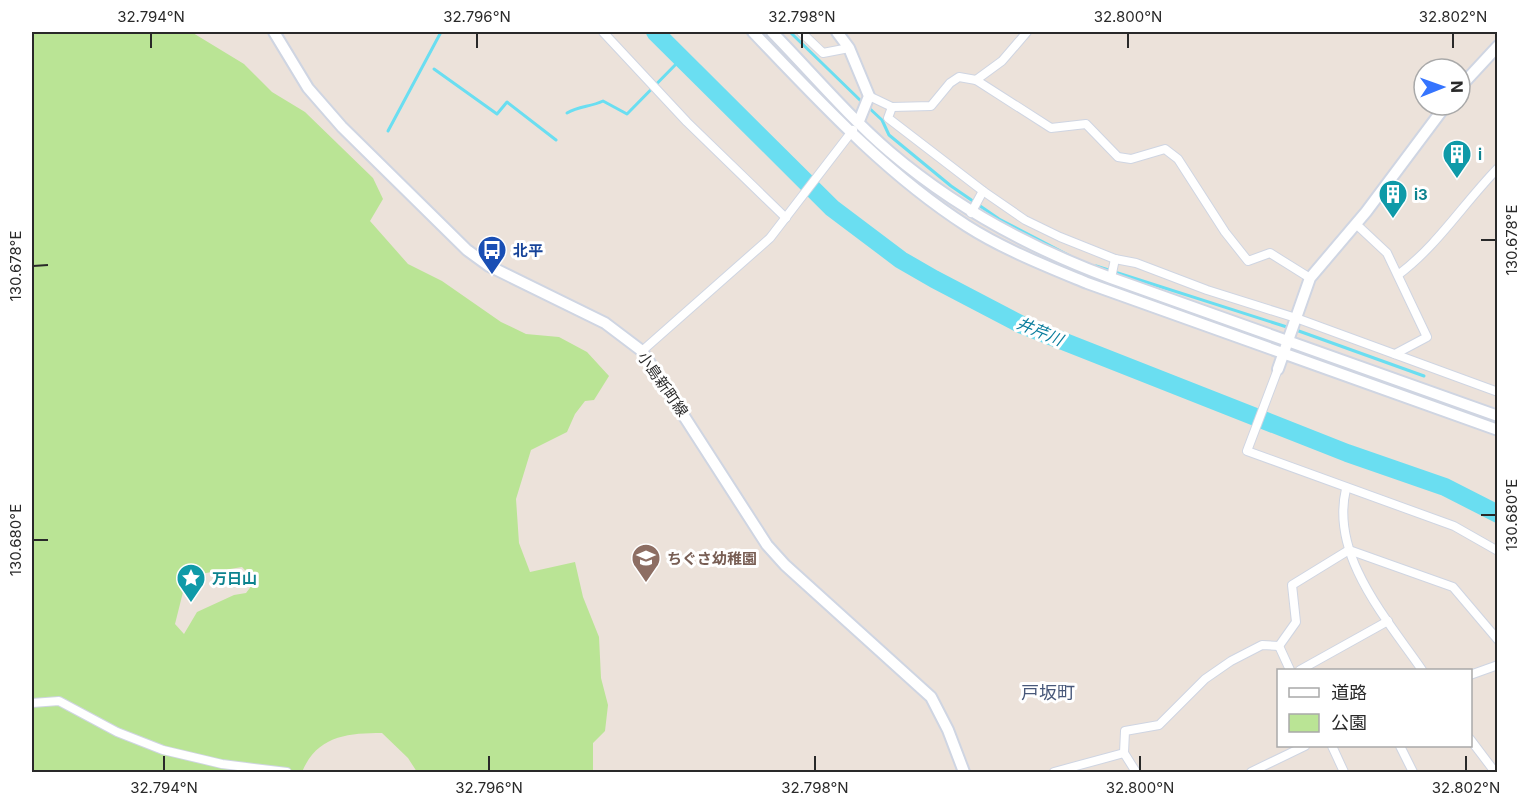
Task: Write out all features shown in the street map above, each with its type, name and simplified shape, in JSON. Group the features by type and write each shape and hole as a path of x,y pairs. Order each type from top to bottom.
{"street":[{"name":"小島新町線","path":"274,32 308,88 342,127 467,250 489,266 604,323 642,351 767,545 785,565 931,697 948,730 964,772"},
{"path":"603,32 687,122 788,216"},
{"path":"753,32 851,132 935,204 968,226 1007,247 1086,283 1497,430"},
{"path":"772,32 890,152 971,213 1055,257 1289,337 1497,416"},
{"path":"801,32 823,53 849,48"},
{"path":"837,32 849,48 869,96 892,107 932,106 950,83 959,77 976,80 1051,128 1086,124 1118,157 1131,159 1165,149 1178,159 1225,232 1248,261 1270,253 1310,278"},
{"path":"976,80 1002,61 1027,32"},
{"path":"1472,74 1497,46"},
{"path":"642,351 770,238 859,121 869,96"},
{"path":"892,107 888,118 983,191 1025,220 1115,260 1136,263 1207,290 1296,318 1497,392"},
{"path":"1437,117 1356,224 1310,278 1247,451 1346,489 1454,526 1497,551"},
{"path":"1398,275 1417,261 1446,232 1475,192 1497,168"},
{"path":"971,213 983,191"},
{"path":"1356,224 1387,253 1427,337 1395,354"},
{"path":"1111,278 1115,260"},
{"path":"1346,489 1345,541 1360,577 1421,669"},
{"path":"1349,550 1453,587 1497,640"},
{"path":"1279,646 1296,622 1292,585 1349,550"},
{"path":"1302,669 1388,621"},
{"path":"1136,772 1124,753 1125,731 1159,725 1205,680 1231,661 1262,645 1279,646"},
{"path":"1279,646 1290,669"},
{"path":"1472,674 1496,668"},
{"path":"32,703 59,701 117,732 164,750 222,764 287,772"},
{"path":"1472,742 1494,772"},
{"path":"1251,772 1303,747"},
{"path":"1332,747 1344,772"},
{"path":"1400,747 1413,772"},
{"path":"1054,772 1124,753"}],"green space":[{"path":"32,32 193,33 244,64 272,92 305,112 373,178 383,199 370,221 408,264 442,281 501,322 526,334 559,337 587,352 609,376 594,400 585,401 575,414 567,432 531,450 516,499 519,543 530,572 575,562 583,597 599,637 601,678 608,705 605,731 593,743 593,770 622,772 417,772 408,758 382,733 357,734 334,739 316,751 302,772 32,772","holes":["242,567 255,581 246,593 234,595 197,612 184,634 175,624 184,588 194,575"]}],"waterway":[{"path":"388,131 441,32"},
{"name":"井芹川","path":"655,32 832,208 901,260 934,279 1022,325 1347,453 1445,487 1498,514"},
{"path":"790,32 863,103"},
{"path":"567,113 603,101 627,114 681,59"},
{"path":"434,69 497,114 507,102 556,140"},
{"path":"868,107 882,120 889,135 951,186 999,219 1070,256"},
{"path":"1096,266 1290,328"},
{"path":"1296,330 1424,376"}],"place":[{"name":"i","path":"1457,180"},
{"name":"i3","path":"1393,220"},
{"name":"北平","path":"492,276"},
{"name":"ちぐさ幼稚園","path":"646,584"},
{"name":"万日山","path":"191,604"}],"district":[{"name":"戸坂町","path":"1048,692"}]}
